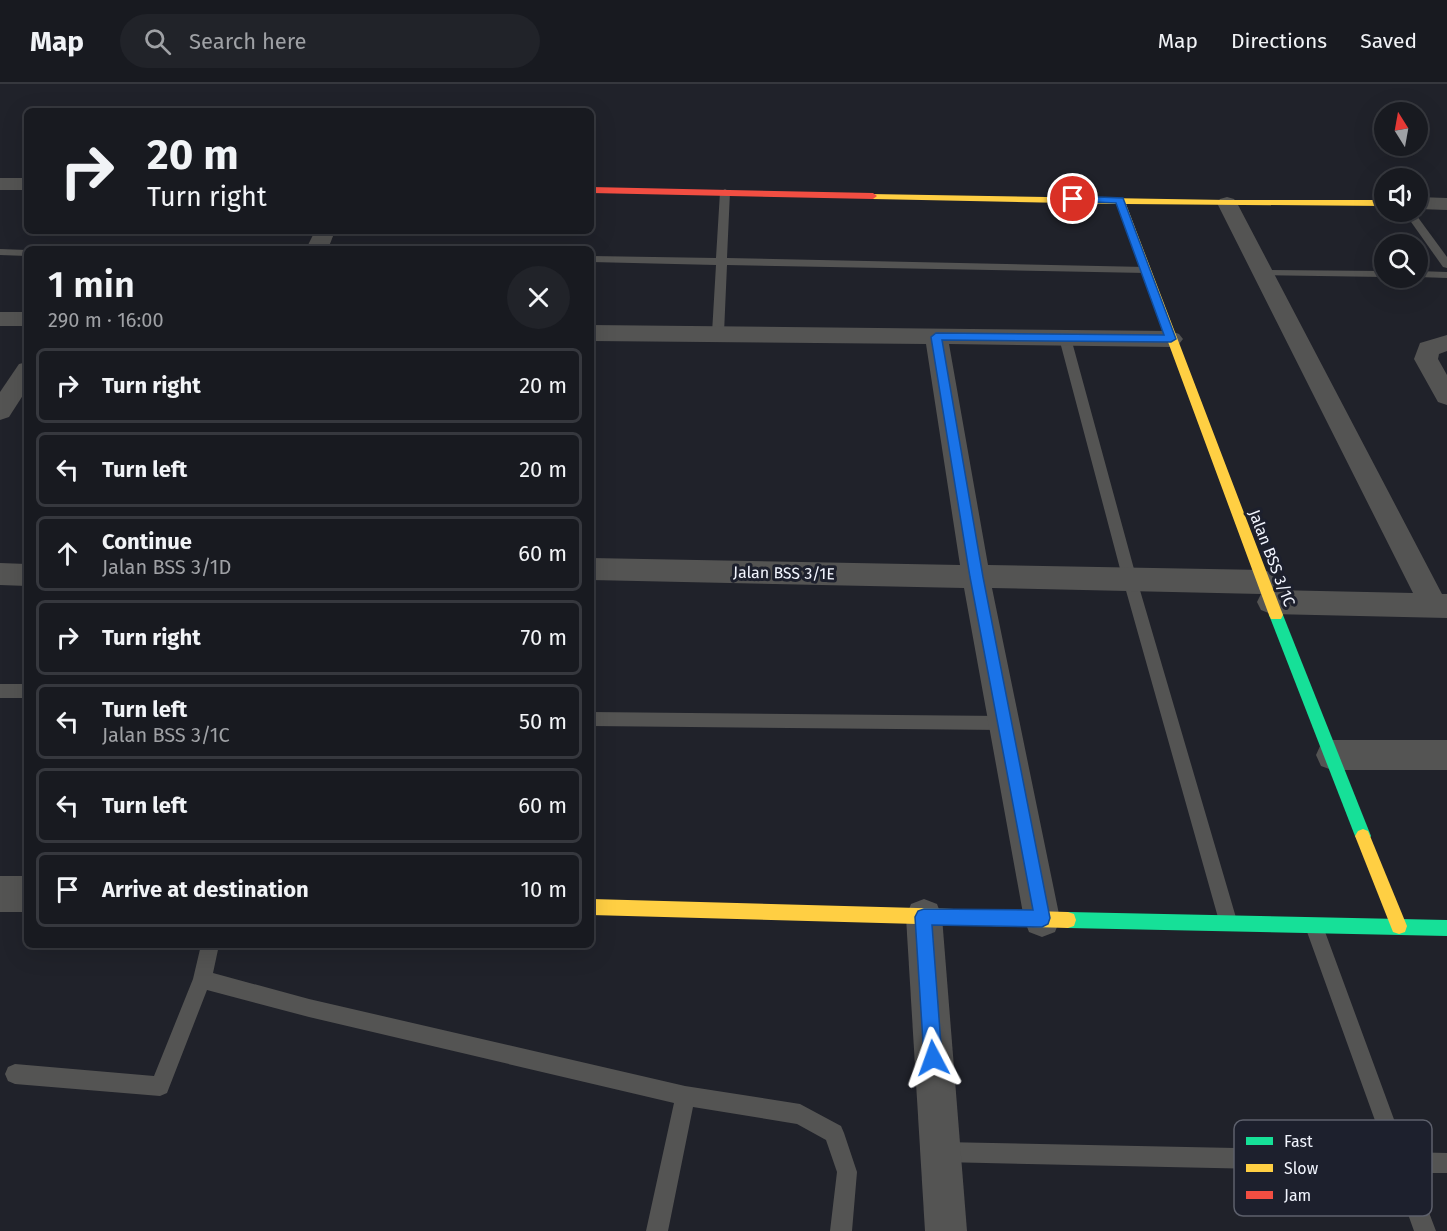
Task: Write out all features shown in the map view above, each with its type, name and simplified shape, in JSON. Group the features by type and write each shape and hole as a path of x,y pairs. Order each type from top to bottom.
{"street":[{"path":"0,184 24,184"},
{"path":"594,190 1227,203 1374,203"},
{"name":"Jalan BSS 3/1C","path":"1120,200 1268,592 1399,926"},
{"path":"1227,203 1440,606"},
{"path":"1428,203 1447,204"},
{"path":"0,319 24,319"},
{"path":"594,333 1171,339"},
{"path":"936,337 976,577 1042,918"},
{"path":"1447,343 1428,349 1426,359 1447,396"},
{"path":"0,411 24,375"},
{"name":"Jalan BSS 3/1E","path":"594,569 1130,580 1440,606"},
{"path":"0,574 24,575"},
{"path":"1332,755 1447,755"},
{"path":"0,894 24,894"},
{"path":"594,907 1228,925 1447,928"},
{"path":"924,917 946,1231"}],"lane":[{"path":"718,333 725,192"},
{"path":"1416,222 1447,265"},
{"path":"0,252 24,253"},
{"path":"594,259 1146,270"},
{"path":"1262,273 1374,274"},
{"path":"1428,274 1447,275"},
{"path":"1065,338 1130,580 1228,925"},
{"path":"0,691 24,691"},
{"path":"594,719 1003,723"},
{"path":"1314,926 1384,1120"},
{"path":"15,1074 160,1086 201,979 209,948"},
{"path":"201,979 309,1008 685,1096 801,1114 834,1133 848,1172 841,1231"},
{"path":"657,1231 685,1096"},
{"path":"939,1152 1234,1157"},
{"path":"1432,1162 1447,1163"},
{"path":"1419,1216 1425,1231"}],"traffic: fast":[{"path":"1276,615 1363,836"},
{"path":"1068,920 1447,928"}],"traffic: slow":[{"path":"873,196 1227,203 1374,203"},
{"path":"1120,200 1276,615"},
{"path":"1363,836 1399,926"},
{"path":"594,907 1068,920"}],"traffic: jam":[{"path":"594,190 873,196"}],"route":[{"path":"933,1058 924,917 1042,918 976,577 936,337 1171,339 1120,200 1073,199"}]}
